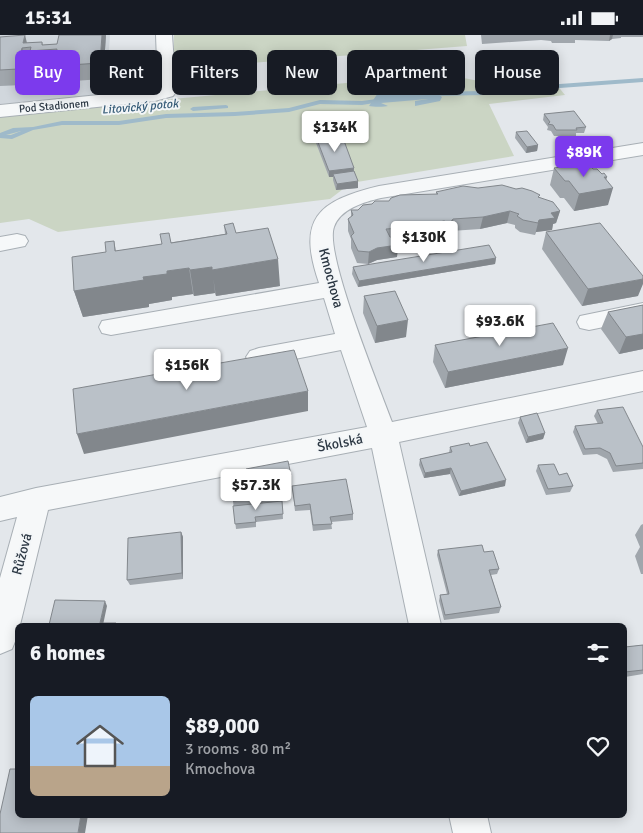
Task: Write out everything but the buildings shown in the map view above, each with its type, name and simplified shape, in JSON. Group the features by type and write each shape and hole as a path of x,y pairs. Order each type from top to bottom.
{"street":[{"name":"Pod Stadionem","path":"0,111 154,96 167,92 164,35"},
{"name":"Kmochova","path":"425,623 383,435 332,289 320,236 321,230 331,212 345,203 379,192 643,149"},
{"path":"110,327 332,289"},
{"path":"589,322 643,311"},
{"path":"232,362 350,340"},
{"name":"Školská","path":"0,509 36,500 642,384"},
{"name":"Růžová","path":"0,638 36,500"},
{"path":"469,818 472,833"}],"shaded area":[{"path":"0,35 110,35 109,50 90,50 90,95 106,95 0,104"}],"green space":[{"path":"174,35 465,35 467,46 416,50 347,50 347,55 337,56 337,50 267,50 267,62 257,62 257,50 174,50"},
{"path":"465,78 475,80 475,95 559,95 559,88 565,95 489,104 514,156 351,183 330,199 58,232 29,219 0,223 0,115 216,95 257,95 257,91 267,90 267,95 337,95 337,84 347,83 347,95 465,95"}],"water":[{"path":"377,95 439,95 442,97 440,101 415,106 415,101 428,99 381,103 388,106 369,106"}],"waterway":[{"name":"Litovický potok","path":"465,93 643,80"},
{"name":"Litovický potok","path":"0,136 12,137 31,129 62,123 119,123 166,116 289,110 320,102 362,103 384,100"},
{"path":"193,109 226,107"},
{"path":"0,135 13,130 31,128"}]}
